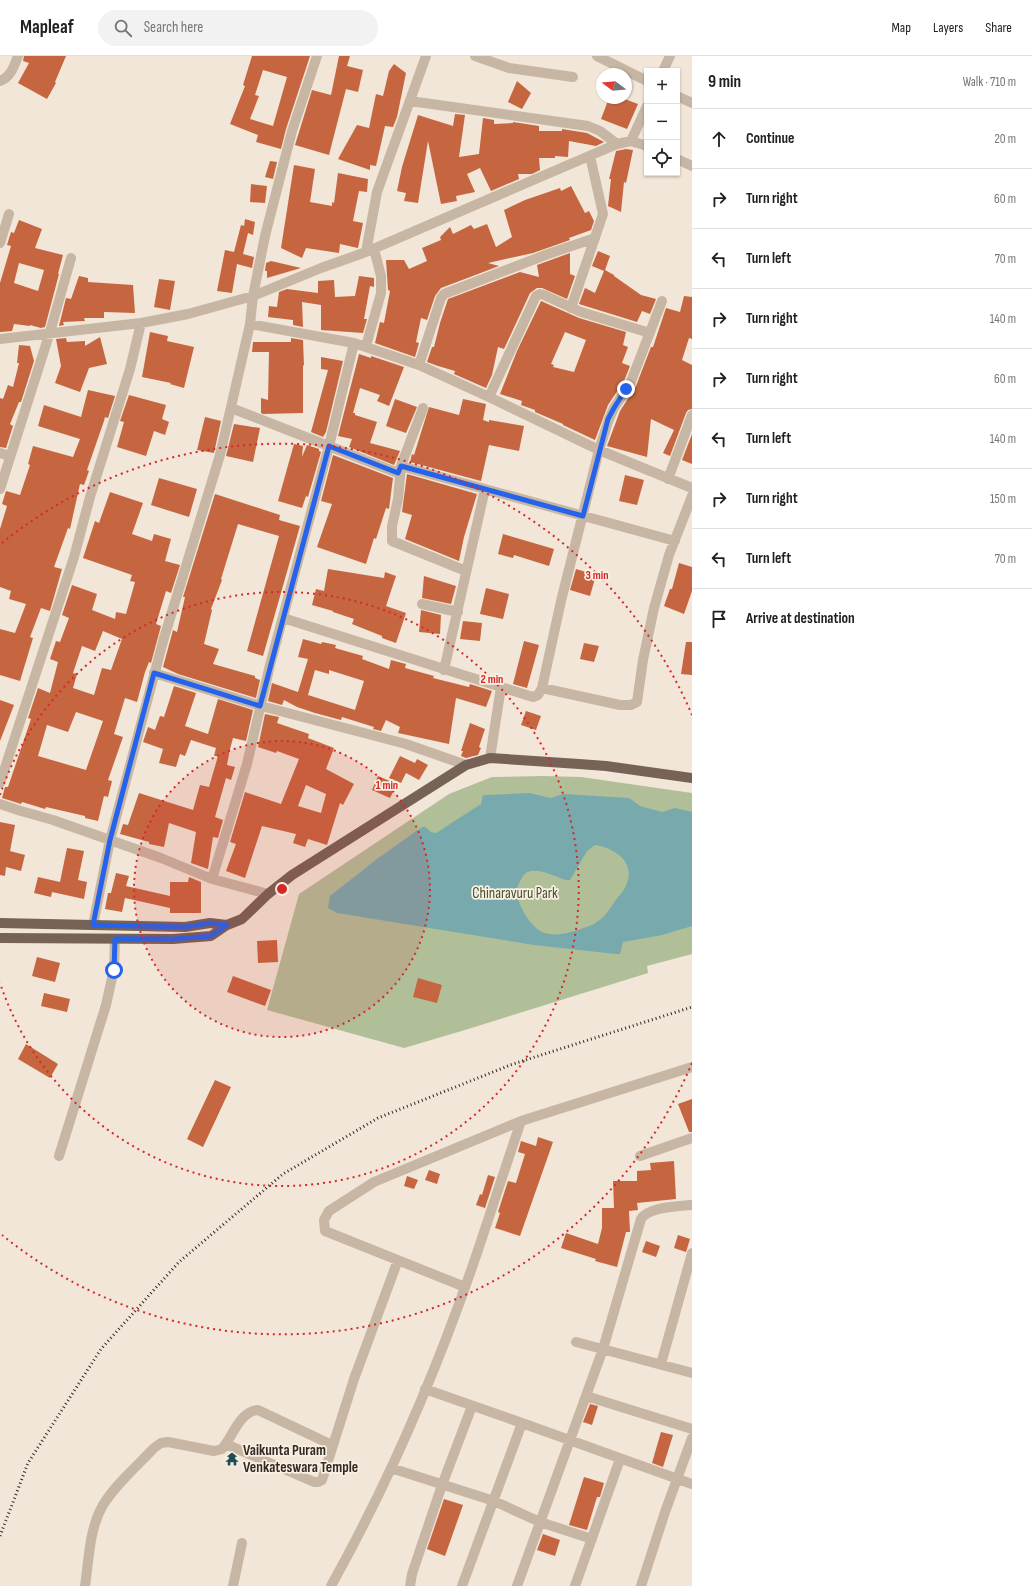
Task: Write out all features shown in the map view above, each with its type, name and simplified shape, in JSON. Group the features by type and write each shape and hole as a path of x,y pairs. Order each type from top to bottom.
{"main road":[{"path":"0,938 174,939 211,936 227,925 242,919 268,894 292,875 466,765 490,758 606,766 692,778"},
{"path":"0,923 185,927 210,923 227,925"}],"street":[{"path":"0,81 6,79 12,71 18,56"},
{"path":"93,925 110,840 154,673 220,455 250,324 253,296 266,229 292,131 317,56"},
{"path":"366,346 381,293 381,276 370,250 377,192 426,56"},
{"path":"475,56 509,68 573,77"},
{"path":"597,56 644,80"},
{"path":"664,68 670,56"},
{"path":"680,97 692,103"},
{"path":"410,101 588,126 600,131 617,144"},
{"path":"631,141 644,113"},
{"path":"0,339 50,332 141,323 188,314 253,296 370,250 617,144 631,141 644,145"},
{"path":"571,308 602,221 603,209 590,156"},
{"path":"680,160 692,166"},
{"path":"0,243 9,214"},
{"path":"419,365 441,298 444,294 548,254 595,238"},
{"path":"0,489 5,455 50,332 72,258"},
{"path":"489,397 536,296 540,294 571,308 650,333"},
{"path":"283,618 444,670 533,696 538,695 542,688 599,450 608,419 630,384 662,301"},
{"path":"0,783 74,557 90,497 130,369 141,323"},
{"path":"250,324 354,342 419,365 599,450 692,488"},
{"path":"212,879 246,764 329,446 354,342"},
{"path":"231,408 329,446 400,469 485,489 675,541"},
{"path":"391,496 423,408"},
{"path":"668,478 692,415"},
{"path":"400,469 398,499 392,526 392,541 466,571"},
{"path":"444,670 485,489"},
{"path":"542,688 620,706 632,705 636,702 642,660 654,608 675,541 692,496"},
{"path":"422,604 458,612"},
{"path":"154,673 260,706 406,744 466,765"},
{"path":"490,758 501,687"},
{"path":"0,804 53,820 161,858 212,879 268,894"},
{"path":"59,1156 106,1005 114,970 115,939"},
{"path":"464,1287 325,1231 324,1220 329,1211 374,1182 521,1121 692,1067"},
{"path":"331,1586 359,1535 391,1468 425,1389 464,1287 521,1121"},
{"path":"640,1156 692,1138"},
{"path":"516,1586 571,1440 603,1349 643,1215 646,1212 672,1206 692,1205"},
{"path":"661,1364 692,1253"},
{"path":"226,1444 314,1482 318,1482 324,1475 332,1445 354,1379 398,1260"},
{"path":"576,1342 692,1372"},
{"path":"425,1389 692,1484"},
{"path":"586,1396 692,1429"},
{"path":"410,1586 412,1574 442,1485 472,1406"},
{"path":"85,1586 93,1532 103,1506 113,1491 154,1448 161,1443 168,1442 214,1451 222,1449 244,1417 250,1411 258,1410 332,1445"},
{"path":"462,1586 522,1423"},
{"path":"641,1586 692,1438"},
{"path":"576,1586 620,1459"},
{"path":"391,1468 494,1502 540,1522 592,1539"},
{"path":"233,1586 242,1543"}],"green space":[{"name":"Chinaravuru Park","path":"492,777 581,777 692,793 692,954 647,966 648,973 404,1048 267,1010 299,894 449,794"}],"water":[{"path":"529,793 551,798 563,794 629,798 640,806 662,812 675,808 692,812 692,926 662,935 623,942 620,954 616,954 534,945 337,913 328,908 330,896 377,859 422,827 436,833 481,804 483,795","holes":["595,845 609,849 621,857 628,868 629,875 622,893 602,918 590,926 560,934 550,934 540,931 525,915 517,894 519,883 525,873 531,871 544,872 570,880 587,851"]}],"building":[{"path":"24,56 66,56 55,82 56,83 47,99 18,83 29,63 23,61"},
{"path":"252,56 310,56 281,149 256,142 258,135 230,124 245,86 243,85","holes":["263,70 287,77 273,126 250,119 259,96 255,95"]},
{"path":"339,56 350,56 347,66 363,70 358,92 346,89 329,155 295,145 312,90 331,95"},
{"path":"394,64 406,73 397,117 393,127 385,126 376,166 370,165 370,170 338,159 357,125 369,128 376,94 383,96 389,71"},
{"path":"517,81 531,93 522,109 508,102"},
{"path":"632,102 638,104 627,129 601,119 607,104 632,104"},
{"path":"455,114 465,115 459,157 479,154 483,118 494,120 494,124 513,122 539,126 539,131 562,131 562,129 587,133 604,142 596,146 569,141 568,157 555,156 555,158 539,158 540,170 532,174 518,174 519,179 491,191 480,168 467,174 475,192 456,196 457,201 441,204 428,141 418,203 404,201 406,193 397,191 402,167 418,115 453,126"},
{"path":"626,149 633,150 626,183 624,182 621,212 608,206 611,179 609,179 616,151"},
{"path":"270,161 277,162 273,179 265,177"},
{"path":"294,165 315,169 310,202 332,206 332,202 334,203 338,173 368,179 367,192 359,191 353,221 363,223 358,248 340,244 339,253 306,248 302,258 281,248"},
{"path":"251,184 267,186 265,203 250,202"},
{"path":"571,186 585,213 589,211 594,221 591,230 569,238 570,240 533,253 488,263 499,266 441,288 435,296 427,320 421,318 416,342 419,343 415,357 375,343 380,322 384,323 390,291 388,290 386,260 404,260 409,269 427,261 422,248 441,240 440,237 450,227 453,234 471,225 474,229 487,224 496,247 512,237 504,210 525,200 560,188 561,191"},
{"path":"245,219 255,222 253,235 248,233 243,254 254,257 252,268 237,264 232,293 217,291 225,250 234,252 241,225 244,226"},
{"path":"19,220 42,229 35,248 63,255 45,327 41,328 30,325 14,324 12,331 0,332 0,283 11,246 7,245 11,232 14,233","holes":["19,263 44,270 38,291 14,283"]},
{"path":"598,251 610,256 605,270 641,295 656,299 650,314 642,311 637,322 579,304 585,288 595,293 604,271 592,266"},
{"path":"570,253 570,274 575,276 567,299 542,288 537,288 530,293 504,349 498,347 492,375 486,388 454,374 455,371 427,362 432,347 434,347 448,299 520,272 539,277 537,265"},
{"path":"271,261 301,268 267,278 267,271 265,271 266,263"},
{"path":"79,276 88,278 88,282 133,285 135,313 104,312 104,318 84,318 85,321 63,322 64,325 59,326 66,298 71,299"},
{"path":"359,276 374,278 374,287 370,286 364,319 367,319 363,333 321,330 321,305 302,302 303,327 293,325 293,320 268,317 269,306 277,307 279,292 287,289 318,293 318,281 334,280 335,297 355,296"},
{"path":"159,279 175,281 170,310 154,307"},
{"path":"684,296 692,297 692,339 689,338 682,360 692,365 692,409 688,410 686,413 670,456 663,453 674,430 651,419 647,457 607,446 620,411 636,386 651,347 653,347 666,308 680,312"},
{"path":"541,301 579,318 626,332 623,345 628,347 622,363 630,366 624,381 608,405 595,440 535,412 535,410 521,405 522,401 500,394 517,351","holes":["565,332 586,340 574,372 553,367 554,365 551,364"]},
{"path":"150,332 168,336 167,341 194,347 184,388 170,384 171,383 142,377"},
{"path":"100,337 107,364 89,368 80,392 55,383 61,366 56,339 66,338 67,342 85,341 85,346"},
{"path":"291,338 303,340 303,413 263,414 261,413 261,398 268,400 269,352 252,352 253,342 291,342"},
{"path":"19,345 30,346 34,361 21,402 19,402 10,424 13,426 6,448 0,447 0,398 3,399 8,385 13,387 19,363 17,363"},
{"path":"359,354 371,358 371,356 404,367 389,406 377,401 380,395 360,388 353,413 377,422 370,443 400,451 394,465 349,447 352,439 338,436"},
{"path":"321,357 343,361 326,432 323,437 311,432 328,370 321,369"},
{"path":"88,390 115,396 108,418 105,417 87,470 89,471 84,485 80,484 70,529 68,528 54,567 62,569 50,611 41,608 30,637 33,638 20,681 0,675 0,629 15,633 26,604 9,599 11,591 0,587 0,529 7,506 2,504 6,491 20,495 30,465 28,464 33,446 73,457 80,439 38,426 44,405 81,417"},
{"path":"129,395 166,405 162,419 169,422 165,435 154,431 146,456 117,447 124,422 120,421"},
{"path":"395,399 417,407 406,433 386,426"},
{"path":"463,399 486,404 483,420 524,426 519,451 489,445 481,481 410,462 412,454 414,455 429,407 459,415"},
{"path":"205,417 221,421 214,453 197,450"},
{"path":"234,424 260,428 253,462 226,456"},
{"path":"692,434 692,464 682,460"},
{"path":"294,444 303,446 302,457 307,445 319,449 321,452 308,497 306,496 302,508 278,501"},
{"path":"333,455 393,478 389,509 386,508 376,539 374,538 366,564 317,547 332,504 321,501"},
{"path":"407,474 477,494 464,537 459,561 405,539 412,515 402,512"},
{"path":"625,475 644,480 637,505 619,501"},
{"path":"159,478 197,489 189,517 151,505"},
{"path":"110,492 143,503 132,534 152,541 154,534 171,539 165,561 180,565 171,593 166,591 156,624 161,626 151,663 149,662 145,672 137,702 125,698 114,734 123,737 108,780 112,781 108,797 104,796 98,821 85,818 85,816 46,807 45,809 22,802 21,804 2,798 5,787 8,787 31,719 28,718 38,688 50,693 58,662 50,659 56,641 60,642 69,618 62,615 72,585 97,594 92,610 115,619 116,612 126,614 135,582 130,581 132,575 83,558 95,521 99,523","holes":["103,631 122,639 111,670 102,668 94,695 73,688 77,674 73,673 82,646 95,651","76,712 103,721 86,770 38,756 47,725 68,732"]},
{"path":"215,494 280,515 279,520 300,526 263,656 247,651 279,536 238,524 221,579 222,580 211,609 204,644 219,649 213,664 255,676 255,678 260,680 256,698 178,674 163,667 173,630 177,632 185,597 183,597"},
{"path":"503,534 554,549 549,566 514,555 513,558 498,554"},
{"path":"679,563 692,567 692,591 684,614 664,606 670,589 672,589"},
{"path":"328,569 384,578 385,572 396,576 386,606 406,613 396,643 352,624 354,619 312,605 316,589 324,591"},
{"path":"576,569 596,575 590,596 570,590"},
{"path":"424,576 456,586 451,604 422,598"},
{"path":"486,588 509,594 503,619 480,614"},
{"path":"421,610 441,615 440,634 419,632"},
{"path":"463,621 482,623 480,641 460,639"},
{"path":"303,639 321,644 322,642 336,645 335,648 363,656 362,659 389,669 391,660 406,664 405,668 434,676 433,678 469,687 470,684 492,691 486,707 456,698 449,744 398,733 400,727 386,720 381,731 373,729 374,727 342,717 341,720 315,713 297,707 284,700 282,705 268,701 272,683 298,692 308,659 298,657","holes":["315,670 329,674 329,670 364,681 355,710 308,695"]},
{"path":"524,641 539,645 527,688 513,684"},
{"path":"686,642 692,642 692,675 681,674"},
{"path":"584,643 599,646 594,662 580,659"},
{"path":"174,686 196,693 185,726 208,734 218,699 253,710 246,741 233,738 227,765 235,767 231,780 226,778 215,817 223,820 218,838 213,837 208,869 191,863 196,832 169,823 164,847 149,844 149,842 120,834 123,824 128,825 139,793 193,810 200,785 209,787 218,756 214,756 216,748 191,740 185,756 180,754 176,767 159,763 163,749 143,742 148,727 155,730 160,716 164,717"},
{"path":"0,700 14,705 0,741"},
{"path":"526,711 541,716 536,730 521,725"},
{"path":"265,714 279,717 277,723 309,734 308,738 334,748 326,769 354,784 343,805 340,803 327,845 308,839 305,847 293,843 296,834 262,826 245,878 226,871 236,844 230,842 245,792 281,804 299,759 277,751 276,753 258,747","holes":["306,785 326,794 321,813 298,806"]},
{"path":"470,723 485,729 478,755 466,758 461,756 463,751 461,751"},
{"path":"400,756 415,763 417,759 428,765 419,780 406,773 401,783 389,778"},
{"path":"378,776 397,784 390,798 372,790"},
{"path":"0,822 15,825 10,851 25,855 21,871 6,867 5,876 0,875"},
{"path":"67,848 84,851 78,880 87,882 84,899 52,892 51,897 34,893 38,877 60,882"},
{"path":"116,873 129,876 126,886 170,896 170,882 188,882 189,877 201,882 201,913 170,913 170,908 125,898 122,912 105,909 108,893 111,893"},
{"path":"277,940 278,962 258,963 257,941"},
{"path":"37,957 60,963 55,982 32,976"},
{"path":"233,976 271,990 265,1006 227,992"},
{"path":"418,978 442,985 437,1003 413,997"},
{"path":"44,993 70,999 67,1012 41,1006"},
{"path":"26,1044 58,1064 50,1078 18,1059"},
{"path":"215,1080 231,1087 203,1147 187,1139"},
{"path":"692,1099 692,1132 689,1132 678,1104"},
{"path":"538,1137 553,1142 520,1236 495,1228 500,1213 498,1212 508,1181 516,1183 525,1154 518,1152 521,1141 536,1146"},
{"path":"674,1161 676,1199 637,1203 638,1210 629,1211 630,1232 626,1232 617,1267 595,1261 596,1259 561,1248 566,1233 598,1244 602,1228 602,1208 614,1208 613,1181 637,1181 637,1171 651,1170 650,1163"},
{"path":"429,1170 440,1174 437,1184 425,1180"},
{"path":"488,1175 495,1177 485,1208 476,1205 480,1194 482,1195"},
{"path":"407,1176 418,1180 414,1189 404,1186"},
{"path":"678,1235 690,1239 686,1252 674,1248"},
{"path":"646,1241 660,1246 656,1257 642,1252"},
{"path":"590,1404 598,1406 592,1425 583,1422"},
{"path":"661,1432 673,1435 663,1467 652,1463"},
{"path":"584,1477 604,1483 600,1497 597,1497 587,1530 569,1525"},
{"path":"444,1499 463,1505 445,1556 427,1549"},
{"path":"543,1534 560,1540 555,1556 537,1550"}],"railway":[{"path":"0,1536 28,1463 101,1349 179,1262 283,1174 378,1118 513,1064 692,1007"}],"place":[{"name":"Vaikunta Puram Venkateswara Temple","path":"232,1459"}],"route":[{"path":"114,970 115,939 174,939 211,936 227,925 210,923 185,927 93,925 110,840 154,673 260,706 329,446 398,473 401,466 583,516 608,419 626,389"}]}
